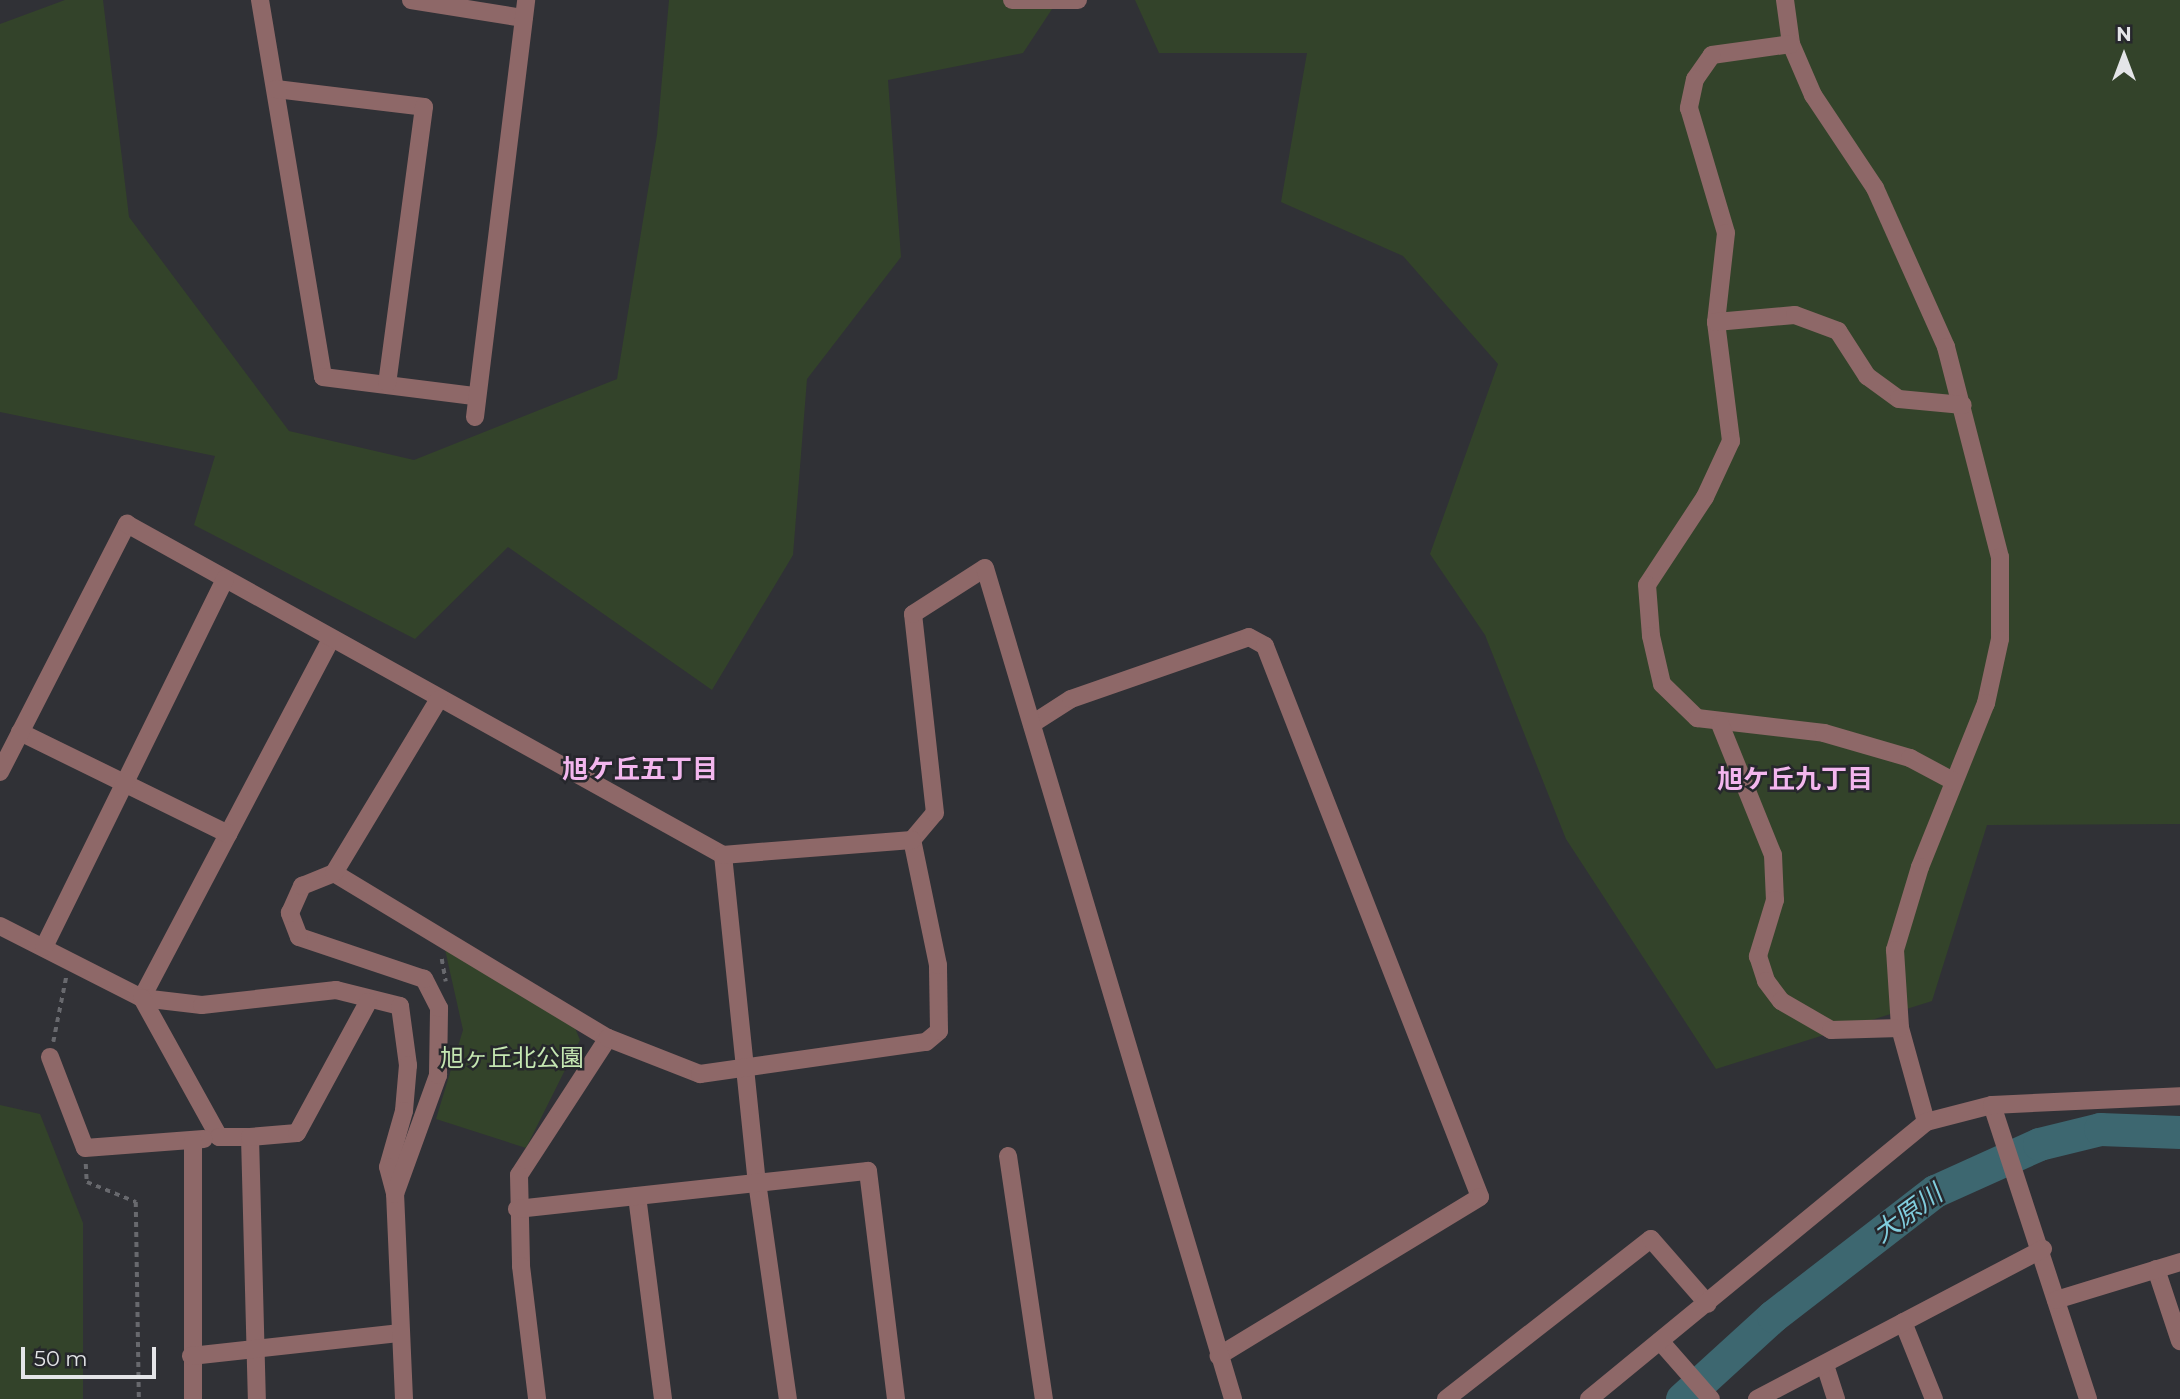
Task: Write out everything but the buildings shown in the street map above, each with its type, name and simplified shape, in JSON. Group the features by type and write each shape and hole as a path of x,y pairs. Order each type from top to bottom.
{"street":[{"path":"260,0 323,377 474,396"},
{"path":"411,0 524,18"},
{"path":"475,417 474,396 526,0"},
{"path":"1012,0 1078,0"},
{"path":"1786,0 1791,44 1813,95 1875,188 1928,304 1963,405 2000,557 2000,639 1986,703 1953,781 1895,950 1900,1028 1926,1122"},
{"path":"1791,44 1712,55 1695,79 1689,108 1726,233 1716,322 1731,441 1705,497 1647,585 1662,684 1697,718 1720,724 1824,733 1910,758 1953,781"},
{"path":"276,89 424,107 387,383"},
{"path":"1716,322 1795,315 1838,331 1867,376 1899,399 1963,405"},
{"path":"0,772 127,524 723,855 912,841 935,813 913,614 985,568 1233,1399"},
{"path":"44,947 225,579"},
{"path":"1032,724 1071,699 1249,637 1265,646 1480,1197 1219,1356"},
{"path":"142,998 331,639"},
{"path":"395,1194 438,1074 439,1008 424,979 299,937 290,913 302,886 334,873 439,699"},
{"path":"1720,724 1773,855 1775,900 1758,956 1766,981 1782,1001 1831,1030 1900,1028"},
{"path":"20,732 228,834"},
{"path":"334,873 608,1038 678,1069 745,1070 926,1042 939,1031 938,965 912,841"},
{"path":"723,855 757,1182 788,1399"},
{"path":"0,926 142,998 202,1005 337,990 369,1002 400,1006 404,1041 404,1111 388,1167 395,1194 404,1399"},
{"path":"142,998 219,1137"},
{"path":"50,1057 85,1148 297,1133 369,1002"},
{"path":"537,1399 517,1209 519,1175 531,1152 608,1038"},
{"path":"1589,1399 1708,1304 1926,1122 1992,1105 2180,1096"},
{"path":"1992,1105 2043,1249 2081,1397"},
{"path":"250,1137 257,1399"},
{"path":"192,1141 193,1399"},
{"path":"1008,1156 1044,1399"},
{"path":"517,1209 868,1171 896,1399"},
{"path":"637,1196 663,1399"},
{"path":"1446,1399 1651,1239 1708,1304"},
{"path":"1758,1399 2043,1249"},
{"path":"2056,1300 2180,1262"},
{"path":"2156,1269 2180,1341"},
{"path":"1903,1322 1934,1399"},
{"path":"191,1356 256,1353 401,1333"},
{"path":"1660,1341 1707,1397"},
{"path":"1825,1365 1836,1399"}],"path":[{"path":"437,933 449,1001 439,1008"},
{"path":"50,1057 69,962"},
{"path":"85,1148 88,1182 136,1202 139,1399"}],"green space":[{"path":"65,0 103,0 129,217 289,431 414,460 617,379 657,135 669,0 1058,0 1023,53 888,80 901,257 807,379 793,555 712,690 508,547 415,639 194,525 215,456 0,412 0,24"},
{"path":"1135,0 2180,0 2180,824 1987,825 1932,1001 1716,1069 1566,839 1485,635 1430,554 1498,364 1403,256 1281,202 1307,53 1159,53"},
{"name":"旭ヶ丘北公園","path":"444,945 575,1028 580,1040 526,1148 436,1119 463,1030"},
{"path":"0,1105 40,1114 83,1223 83,1399 0,1399"}],"waterway":[{"name":"大原川","path":"1682,1399 1773,1316 1935,1191 2039,1144 2100,1129 2180,1132"}],"district":[{"name":"旭ケ丘五丁目","path":"640,770"},
{"name":"旭ケ丘九丁目","path":"1795,780"}]}
